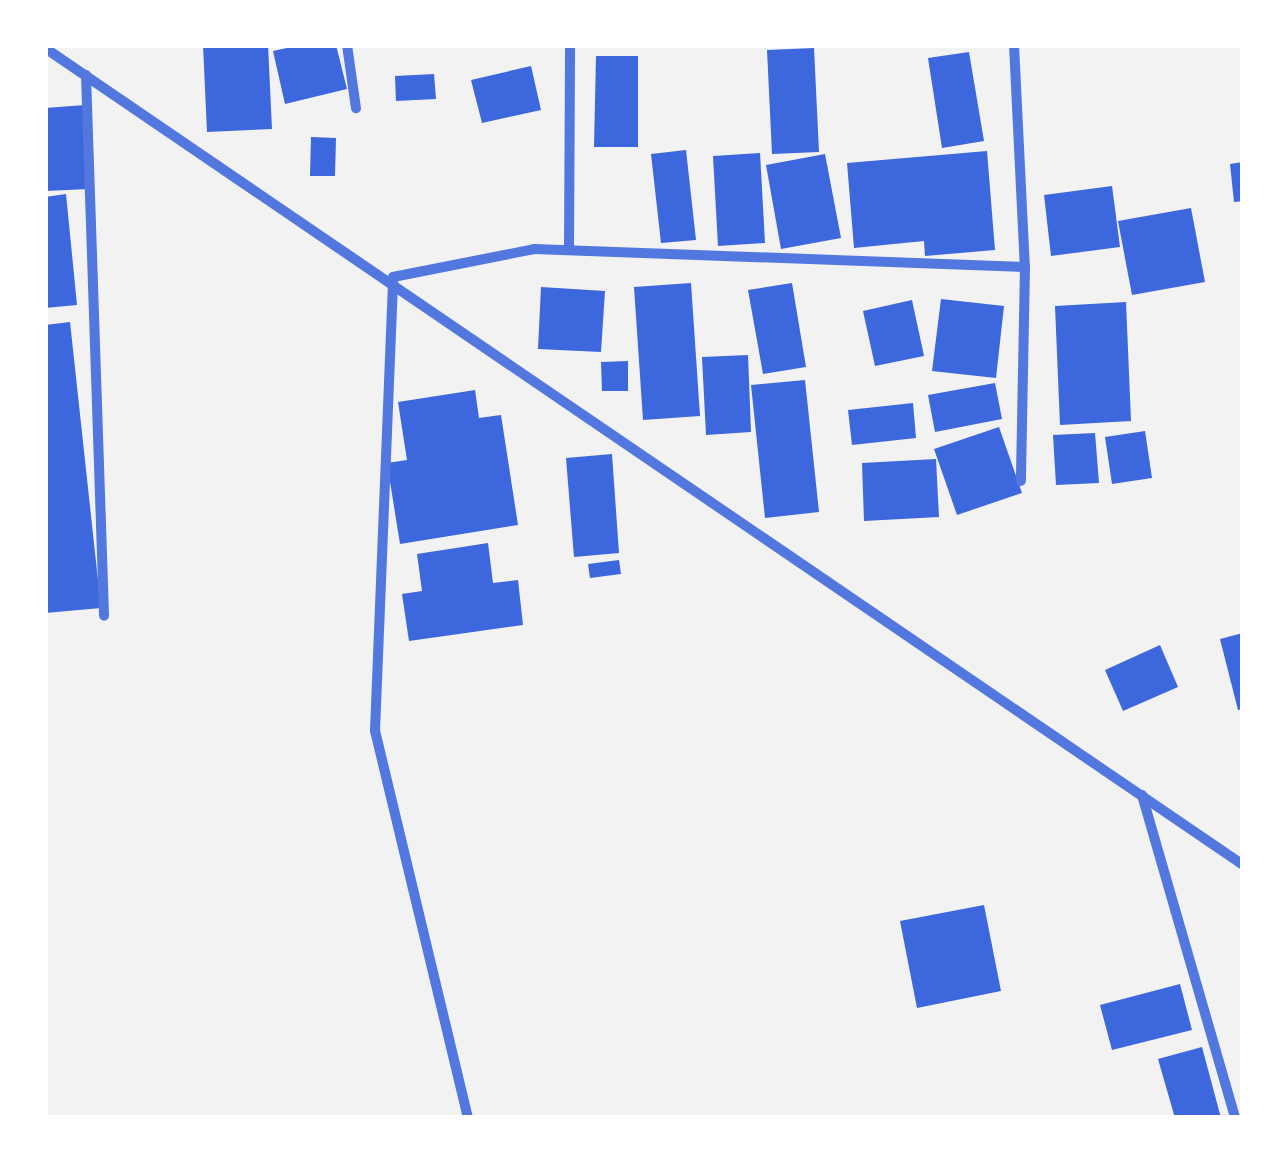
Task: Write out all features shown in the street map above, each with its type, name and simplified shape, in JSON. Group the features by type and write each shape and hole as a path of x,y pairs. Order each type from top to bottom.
{"street":[{"path":"347,45 356,108"},
{"path":"569,249 570,45"},
{"path":"1014,45 1025,267 1021,481"},
{"path":"45,48 393,277 1243,864"},
{"path":"86,75 104,616"},
{"path":"393,277 569,249 1025,267"},
{"path":"393,277 375,731 468,1118"},
{"path":"1142,795 1235,1118"}],"building":[{"path":"203,45 268,45 272,129 207,132"},
{"path":"301,45 336,45 347,89 285,104 273,51"},
{"path":"814,48 819,152 772,154 767,50"},
{"path":"969,52 984,141 942,148 928,58"},
{"path":"596,56 638,56 638,147 594,147"},
{"path":"531,66 541,110 482,123 471,80"},
{"path":"434,74 436,99 396,101 395,76"},
{"path":"85,105 89,189 45,191 45,108"},
{"path":"311,137 336,138 335,176 310,176"},
{"path":"686,150 696,240 661,243 651,154"},
{"path":"987,151 995,250 925,256 924,241 854,248 847,163"},
{"path":"760,153 765,243 718,246 713,156"},
{"path":"825,154 841,238 781,249 766,165"},
{"path":"1243,162 1243,201 1234,202 1230,164"},
{"path":"1112,186 1120,247 1051,256 1044,195"},
{"path":"66,194 77,305 45,308 45,197"},
{"path":"1191,208 1205,282 1132,295 1118,221"},
{"path":"691,283 700,416 643,420 634,287"},
{"path":"792,283 806,367 763,374 748,290"},
{"path":"541,287 605,291 601,352 538,349"},
{"path":"941,299 1004,306 996,378 932,371"},
{"path":"912,300 924,356 875,366 863,311"},
{"path":"1126,302 1131,421 1060,425 1055,306"},
{"path":"70,322 101,608 45,613 45,325"},
{"path":"748,355 751,432 706,435 702,357"},
{"path":"628,361 628,391 602,391 601,362"},
{"path":"805,380 819,512 765,518 751,385"},
{"path":"995,383 1002,419 935,432 928,395"},
{"path":"475,390 479,418 501,415 518,525 400,544 387,463 407,460 398,402"},
{"path":"913,403 916,438 852,445 848,410"},
{"path":"999,427 1022,493 957,515 934,449"},
{"path":"1145,431 1152,478 1112,484 1105,437"},
{"path":"1095,433 1099,483 1056,485 1053,435"},
{"path":"612,454 619,553 574,557 566,458"},
{"path":"936,459 939,517 864,521 862,463"},
{"path":"488,543 493,583 518,580 523,625 409,641 402,594 422,591 417,554"},
{"path":"619,560 621,574 590,578 588,564"},
{"path":"1243,633 1243,709 1238,710 1220,639"},
{"path":"1160,645 1178,687 1123,711 1105,670"},
{"path":"984,905 1001,991 917,1008 900,921"},
{"path":"1180,984 1192,1030 1112,1050 1100,1005"},
{"path":"1202,1047 1221,1118 1175,1118 1158,1059"}]}
